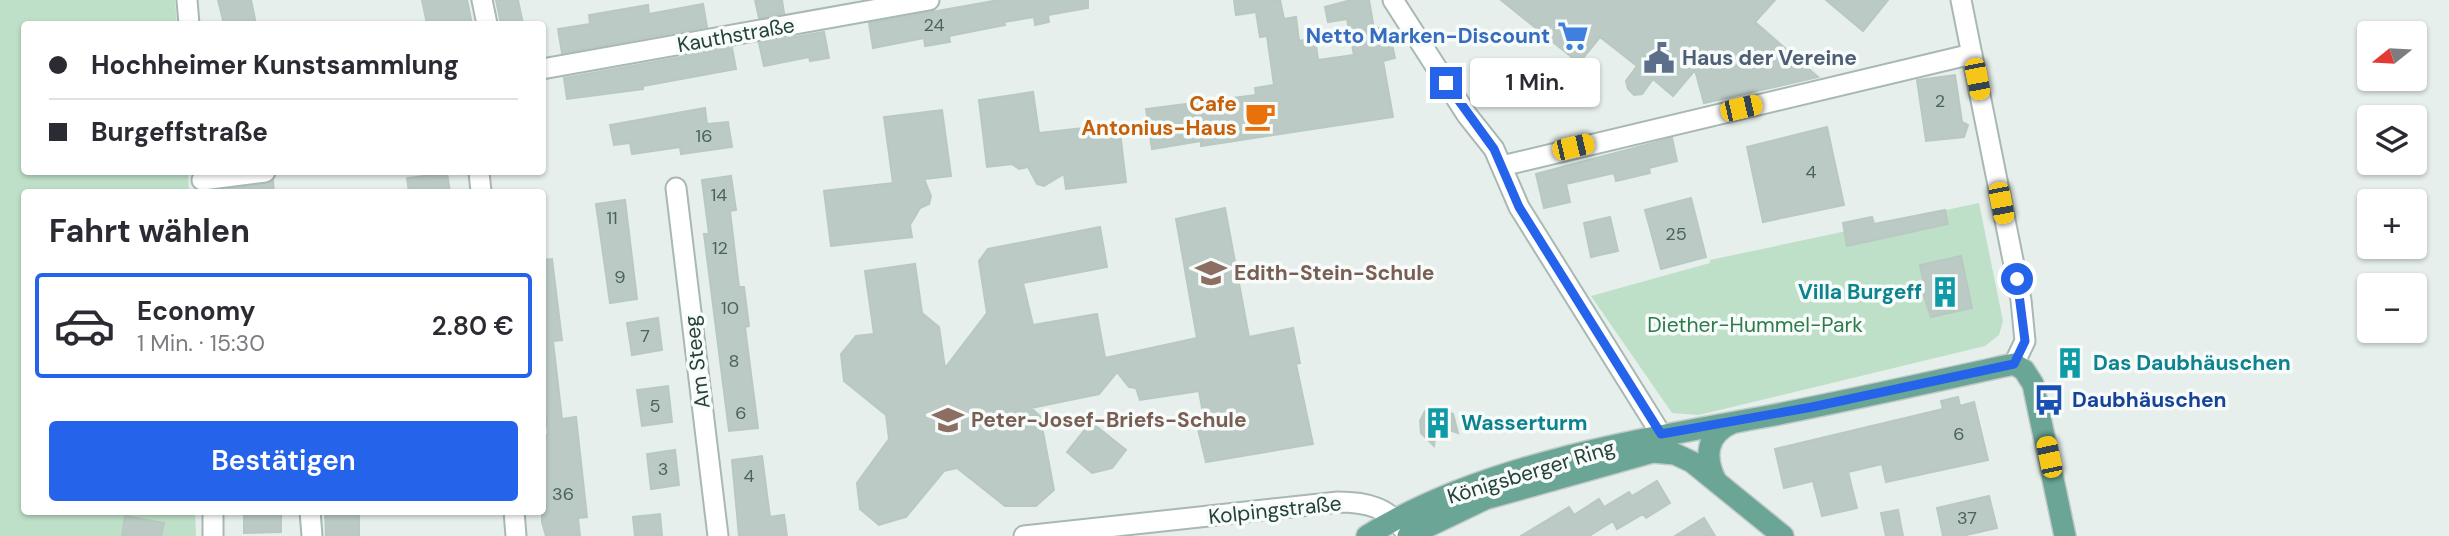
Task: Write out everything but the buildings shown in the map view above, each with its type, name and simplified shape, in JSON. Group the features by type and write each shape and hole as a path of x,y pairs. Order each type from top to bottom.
{"main road":[{"name":"Königsberger Ring","path":"1367,536 1404,530 1485,499 1657,443 1738,421 2014,364"},
{"path":"2014,364 2024,370 2033,384 2065,536"},
{"path":"1716,481 1708,459 1709,445 1717,432 1738,421"},
{"path":"1657,443 1692,462 1783,536"}],"street":[{"path":"187,0 189,21"},
{"path":"482,0 486,21"},
{"name":"Kauthstraße","path":"546,68 844,8 929,0"},
{"path":"1393,0 1467,115 1494,149 1519,207 1657,443"},
{"path":"1961,0 2025,330 2023,348 2014,364"},
{"path":"1502,166 1972,54"},
{"path":"202,181 244,175"},
{"name":"Am Steeg","path":"676,188 718,536"},
{"name":"Kolpingstraße","path":"1024,536 1338,502 1372,506 1404,530"},
{"path":"213,515 214,536"},
{"path":"310,515 312,536"},
{"path":"514,515 516,536"}],"green space":[{"path":"0,0 175,0 177,21 21,21 21,175 188,175 189,189 21,189 21,515 195,515 196,536 0,536"},
{"name":"Diether-Hummel-Park","path":"1979,203 2003,321 1999,335 1985,346 1699,415 1672,413 1591,296 1710,263 1710,260"}],"place":[{"name":"Netto Marken-Discount","path":"1573,36"},
{"name":"Haus der Vereine","path":"1659,58"},
{"name":"Cafe Antonius-Haus","path":"1260,116"},
{"name":"Edith-Stein-Schule","path":"1211,273"},
{"name":"Villa Burgeff","path":"1945,292"},
{"name":"Das Daubhäuschen","path":"2070,363"},
{"name":"Daubhäuschen","path":"2049,400"},
{"name":"Peter-Josef-Briefs-Schule","path":"948,420"},
{"name":"Wasserturm","path":"1438,423"}],"route":[{"path":"1446,83 1494,149 1519,207 1661,434 1812,407 2014,364 2025,341 2017,279"}]}
